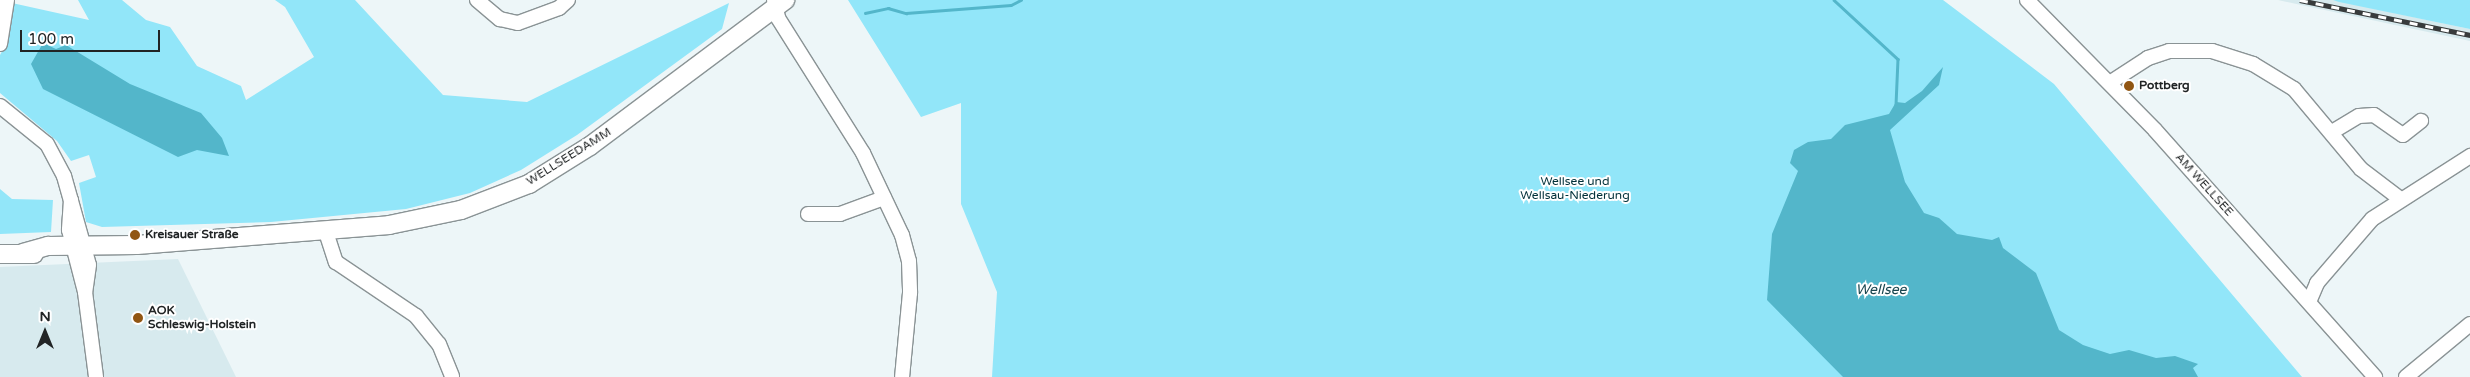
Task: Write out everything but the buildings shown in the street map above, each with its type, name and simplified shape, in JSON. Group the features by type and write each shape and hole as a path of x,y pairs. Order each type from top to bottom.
{"main road":[{"name":"WELLSEEDAMM","path":"0,254 412,223 461,210 529,184 617,128 778,3"}],"street":[{"path":"0,44 7,0"},
{"path":"477,0 500,19 518,23 560,8 568,0"},
{"name":"AM WELLSEE","path":"2027,0 2111,82 2375,377"},
{"path":"778,3 884,198 909,261 902,377"},
{"path":"2111,82 2148,58 2169,51 2230,54 2294,89 2361,168 2399,198"},
{"path":"0,106 47,144 71,200 80,249 96,377"},
{"path":"2332,132 2359,116 2374,115 2404,135 2421,120"},
{"path":"2308,302 2346,246 2399,198 2470,156"},
{"path":"808,214 840,214 884,198"},
{"path":"325,229 326,246 336,262 416,316 439,344 452,377"},
{"path":"2406,377 2470,324"}],"shaded area":[{"path":"2278,0 2333,0 2470,29 2470,41"},
{"path":"178,259 236,377 0,377 0,267"}],"green space":[{"path":"78,0 122,0 146,20 170,27 197,66 241,86 246,100 314,57 285,7 275,0 355,0 443,95 527,102 729,3 722,29 577,135 521,170 470,193 406,209 271,222 102,227 86,222 79,183 96,177 89,155 71,161 57,141 0,93 0,55 6,44 12,3 89,20"},
{"name":"Wellsee und Wellsau-Niederung","path":"848,0 1943,0 2054,84 2302,377 992,377 997,292 961,204 961,103 921,117"},
{"path":"2333,0 2470,0 2470,29 2339,2"},
{"path":"0,189 12,199 53,200 51,232 0,234"}],"water":[{"path":"43,43 56,49 66,45 130,84 201,113 222,138 229,156 197,150 178,157 43,89 31,64"},
{"name":"Wellsee","path":"1943,67 1939,85 1890,130 1905,182 1924,213 1939,218 1957,234 1992,240 1999,237 2003,248 2036,273 2059,330 2083,345 2110,354 2129,350 2156,358 2175,356 2198,364 2193,368 2198,377 1843,377 1767,300 1772,234 1798,171 1790,163 1794,150 1808,142 1831,139 1845,125 1889,114 1896,102 1905,103 1922,91"}],"waterway":[{"path":"865,13 888,8 906,13 1011,5 1021,0"},
{"path":"1834,0 1898,59 1896,104"}],"railway":[{"path":"2300,0 2470,35"}],"place":[{"name":"Pottberg","path":"2129,86"},
{"name":"Kreisauer Straße","path":"135,235"},
{"name":"AOK Schleswig-Holstein","path":"138,318"}]}
